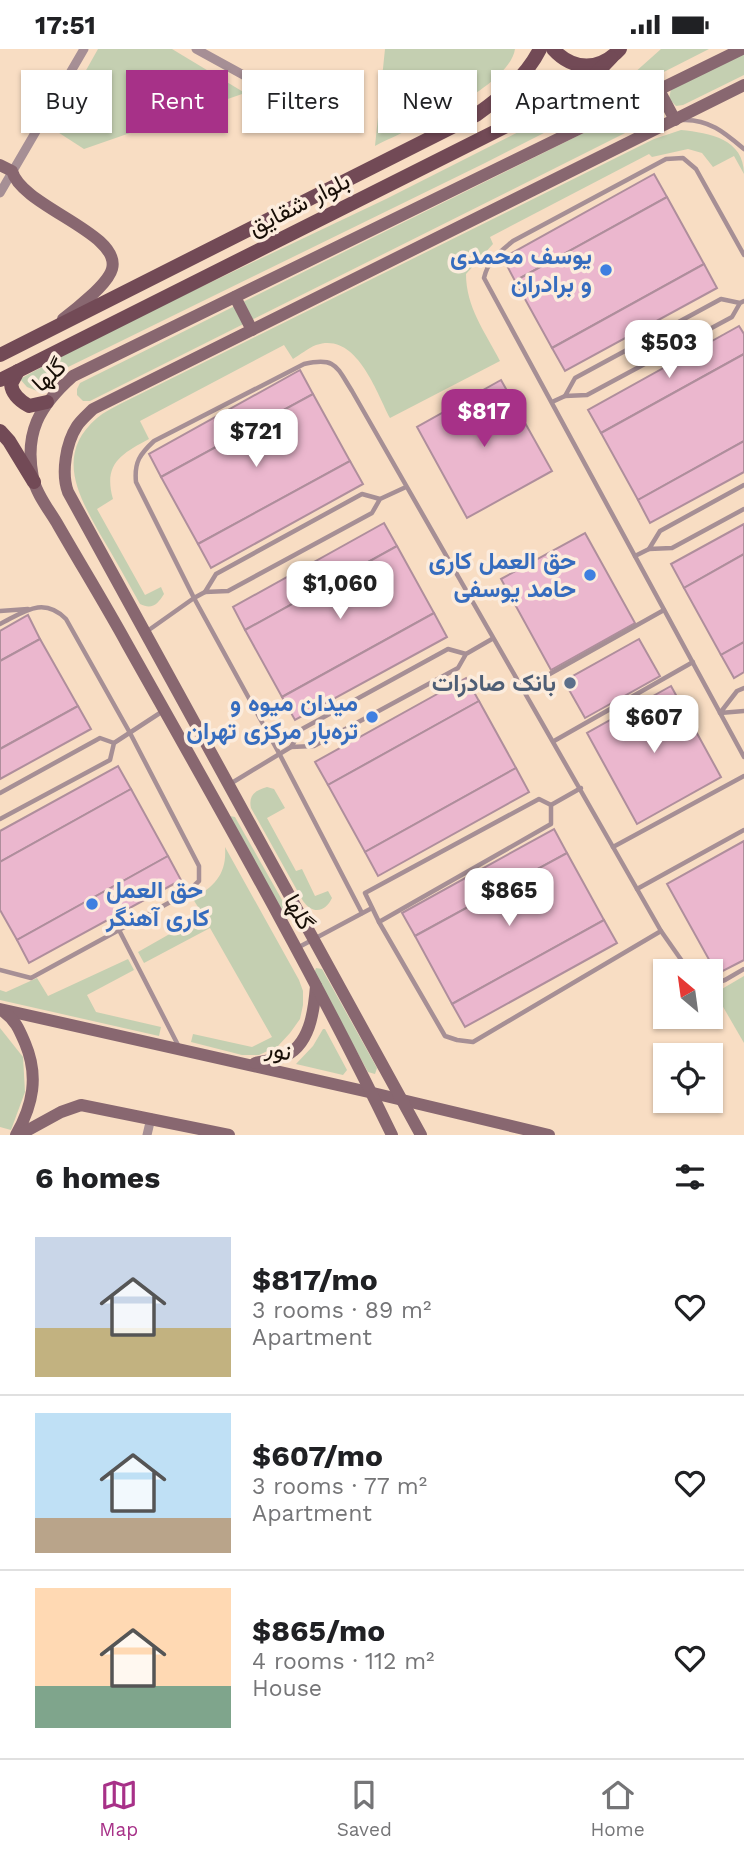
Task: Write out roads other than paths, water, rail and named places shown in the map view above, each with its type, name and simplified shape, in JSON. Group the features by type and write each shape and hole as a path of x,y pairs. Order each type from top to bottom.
{"main road":[{"name":"بلوار شقایق","path":"0,355 476,115 517,82 540,49"},
{"path":"553,49 561,58 586,66 599,64 617,52"},
{"name":"بلوار شقایق","path":"0,380 570,94 586,84 617,52"},
{"path":"18,371 11,384 18,398 29,406 47,402"},
{"path":"0,431 34,482"}],"street":[{"path":"0,193 84,49"},
{"path":"196,49 242,74"},
{"name":"گلها","path":"664,88 742,49"},
{"name":"گلها","path":"421,1135 68,492 65,483 67,450 76,427 93,409 744,85"},
{"path":"664,99 675,120"},
{"name":"گلها","path":"393,1135 316,986 34,482 29,444 40,413 47,402 73,376 571,133"},
{"path":"0,165 12,171 20,187 92,234 111,258 112,269 105,280 46,332"},
{"path":"235,297 252,330"},
{"path":"126,643 145,632"},
{"path":"164,711 183,701"},
{"path":"210,794 229,784"},
{"path":"249,1065 285,1057 296,1046 313,1018 316,986"},
{"path":"0,1009 16,1020 34,1073 29,1106 18,1135"},
{"name":"نور","path":"0,1009 549,1135"},
{"path":"18,1135 61,1112 81,1105 151,1118 168,1129 229,1135"},
{"path":"147,1135 151,1118"}],"lane":[{"path":"675,120 693,119 718,127 744,149"},
{"path":"744,255 696,169 683,158 666,159 505,248 486,266 484,278 744,757"},
{"path":"552,403 565,397 587,395 732,317 742,302 722,299 575,378 565,397"},
{"path":"362,913 194,598 136,482 134,468 139,455 154,441 304,364 321,360 335,365 554,741 661,931 681,959"},
{"path":"649,549 660,531 744,485"},
{"path":"145,632 205,592 228,591 372,513 380,499 406,487"},
{"path":"205,592 216,574 362,494 380,499"},
{"path":"635,556 649,549 672,548 744,509"},
{"path":"0,611 46,606 58,611 66,619 130,733 199,866 199,881 185,894 31,978 0,970"},
{"path":"0,624 32,608"},
{"path":"523,689 664,610"},
{"path":"291,747 314,746 458,668 466,654 492,638"},
{"path":"229,784 291,747 302,729 448,649 466,654"},
{"path":"554,741 693,662"},
{"path":"720,713 737,691 744,688"},
{"path":"0,819 110,761 114,743 164,711"},
{"path":"720,713 744,711"},
{"path":"0,793 100,738 114,743"},
{"path":"613,847 744,776"},
{"path":"551,805 580,788"},
{"path":"551,805 539,799 365,893 379,922 446,1036 473,1042 661,931"},
{"path":"379,922 551,824 551,805"},
{"path":"637,889 744,830"},
{"path":"295,949 372,908"},
{"path":"119,930 180,1049"},
{"path":"723,981 744,969"}],"place":[{"name":"یوسف محمدی و برادران","path":"606,270"},
{"name":"حق العمل کاری حامد یوسفی","path":"590,575"},
{"name":"بانک صادرات","path":"570,683"},
{"name":"میدان میوه و تره‌بار مرکزی تهران","path":"372,717"},
{"name":"حق العمل کاری آهنگر","path":"92,904"}]}
